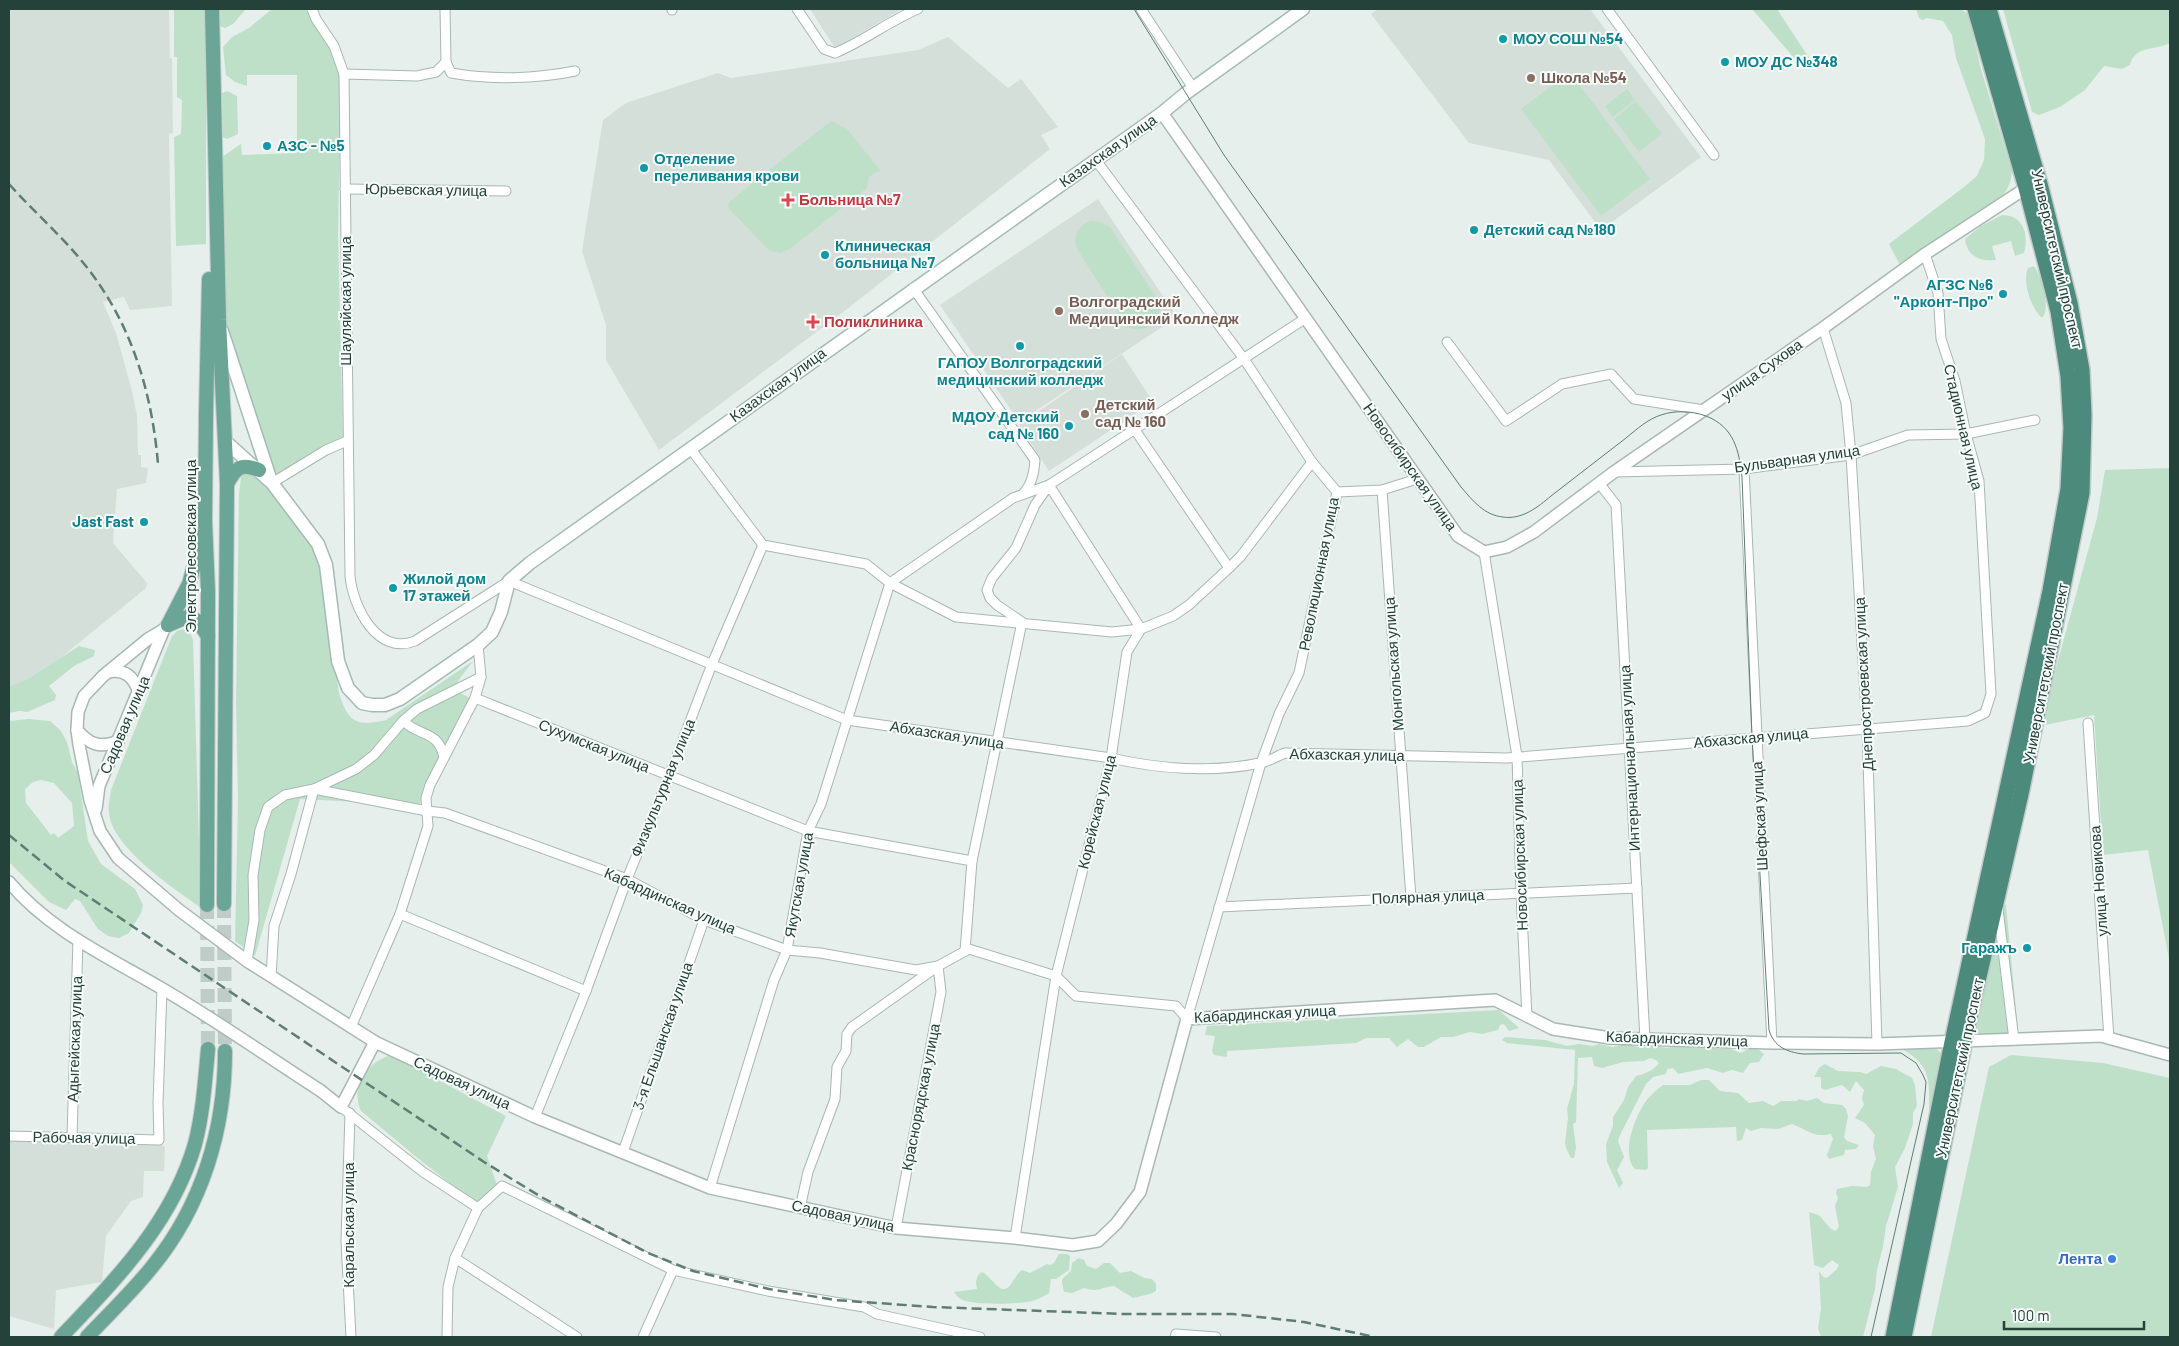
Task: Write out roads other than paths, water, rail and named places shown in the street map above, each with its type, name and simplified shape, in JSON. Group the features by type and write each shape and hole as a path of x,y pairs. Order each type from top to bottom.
{"highway":[{"name":"Университетский проспект","path":"1893,1337 1959,1042 1997,901 2021,794 2082,493 2084,415 2082,370 2070,303 1975,9"},
{"name":"Университетский проспект","path":"1904,1337 1959,1042 2067,500 2071,428 2068,376 2058,311 2033,186 1989,9"}],"main road":[{"name":"Электролесовская улица","path":"212,9 214,186 228,484 224,904"},
{"name":"Казахская улица","path":"509,581 530,563 913,288 1162,113 1193,88 1303,9"},
{"name":"Электролесовская улица","path":"207,905 208,546 205,521 209,294 214,186"},
{"path":"219,320 272,483"},
{"path":"207,440 225,441 259,470 272,483 310,532 326,565 338,661 343,679 354,696 362,703 385,705 400,699 478,646 492,632 501,612 509,581"},
{"path":"228,484 233,472 241,467 248,466 259,470"},
{"path":"165,627 189,584 205,521"},
{"path":"165,627 188,617 198,621 208,636"},
{"path":"61,1337 137,1254 171,1202 194,1144 201,1113 208,1049"},
{"path":"87,1337 153,1266 188,1211 214,1149 225,1083 225,1051"}],"street":[{"name":"Шауляйская улица","path":"312,9 316,19 334,46 344,74 347,441 351,589 362,616 378,635 391,642 406,644 415,641 509,581"},
{"path":"445,9 446,62 451,73 472,77 551,76 575,71"},
{"path":"797,9 824,48 834,53 856,44 894,19 918,9"},
{"path":"1141,9 1193,88"},
{"path":"1608,9 1714,155"},
{"path":"344,74 417,76 436,72 446,62"},
{"name":"Новосибирская улица","path":"1162,113 1458,536 1484,552 1517,756 1527,1017"},
{"name":"Революционная улица","path":"1095,159 1244,359 1312,462 1337,492 1299,673 1279,714 1261,763 1187,1019"},
{"name":"улица Сухова","path":"1484,552 1507,547 1534,532 1614,472 1823,328 1925,254 2033,186"},
{"name":"Юрьевская улица","path":"346,189 506,191"},
{"name":"Стадионная улица","path":"1925,254 1938,293 1941,339 1955,382 1966,434 1979,481 1991,694"},
{"path":"913,288 1035,460 1034,474 1029,487 1021,496"},
{"path":"890,583 1013,498 1049,485 1306,318"},
{"name":"Днепростроевская улица","path":"1823,328 1846,403 1851,455 1867,728 1877,1044"},
{"path":"1447,342 1506,421 1562,384 1612,374 1634,399 1704,410"},
{"name":"Бульварная улица","path":"1614,472 1744,469 1851,455 1908,435 1966,434 2035,420"},
{"path":"1136,430 1229,568"},
{"path":"272,483 326,450 347,441"},
{"path":"690,448 763,545 866,564 890,583 956,616 1112,632 1141,628 1181,611 1241,556 1312,462"},
{"name":"Шефская улица","path":"1744,469 1772,1043"},
{"path":"1337,492 1382,490 1418,479"},
{"name":"Интернациональная улица","path":"1600,483 1616,505 1646,1039"},
{"path":"1022,622 997,605 990,598 987,590 992,578 1016,548 1035,505 1049,485"},
{"path":"1049,485 1141,628"},
{"name":"Монгольская улица","path":"1382,490 1411,898"},
{"name":"Физкультурная улица","path":"535,1117 586,991 626,879 669,776 712,664 763,545"},
{"name":"Абхазская улица","path":"509,581 847,720 1111,758 1142,765 1197,769 1261,763 1285,753 1508,758 1630,749 1756,736 1968,721 1985,713 1991,694"},
{"name":"Якутская улица","path":"710,1188 774,980 788,950 808,831 821,804 890,583"},
{"path":"965,951 972,861 1022,622"},
{"name":"Садовая улица","path":"165,627 108,672 84,696 78,712 77,730 84,772 97,821 112,851 128,868 181,912 247,961 375,1042 535,1117 710,1188 896,1228 1073,1245 1098,1240 1116,1224 1140,1192 1187,1019"},
{"name":"Садовая улица","path":"97,821 97,796 165,627"},
{"name":"Корейская улица","path":"1015,1238 1056,976 1111,758 1127,652 1141,628"},
{"path":"351,1027 400,914 428,826 426,798 430,785 475,698 480,677 478,646"},
{"path":"108,672 119,670 126,672 132,677 139,692"},
{"path":"247,961 254,920 253,875 260,830 268,807 286,795 314,790 356,769 374,755 403,721 417,709 480,677"},
{"name":"Сухумская улица","path":"475,698 808,831 972,861"},
{"path":"403,721 415,730 433,736 438,741 444,757"},
{"name":"улица Новикова","path":"2088,723 2109,1039"},
{"path":"77,730 85,739 99,746 118,741"},
{"path":"271,977 274,926 291,874 314,790"},
{"name":"Кабардинская улица","path":"314,790 427,812 445,813 626,879 704,920 788,950 820,953 916,970 938,966 969,949 1056,976 1076,996 1176,1006 1187,1019 1494,1000 1553,1029 1610,1038 1877,1044 2100,1036 2170,1056"},
{"path":"9,882 36,910 78,940 162,989 321,1091 423,1172 478,1208"},
{"name":"Полярная улица","path":"1219,906 1637,888"},
{"path":"1997,901 2014,1040"},
{"path":"400,914 586,991"},
{"name":"3-я Ельшанская улица","path":"622,1152 704,920"},
{"name":"Адыгейская улица","path":"72,1137 78,940"},
{"path":"800,1208 808,1172 835,1099 837,1067 846,1050 847,1034 852,1026 938,966"},
{"name":"Краснорядская улица","path":"896,1228 941,992 938,966"},
{"name":"Рабочая улица","path":"9,1136 159,1140 158,1102 162,989"},
{"path":"346,1110 375,1042"},
{"name":"Каральская улица","path":"346,1110 346,1242 351,1337"},
{"path":"447,1337 448,1287 455,1258 478,1208 502,1186 674,1270 768,1291 864,1307 877,1314 980,1337"},
{"path":"455,1258 577,1337"},
{"path":"643,1337 674,1270"},
{"path":"1175,1337 1176,1334 1216,1337"}],"tunnel":[{"path":"224,904 225,1051"},
{"path":"207,905 208,1049"}],"tram line":[{"path":"1134,9 1224,155 1461,487 1485,510 1496,516 1503,517 1517,517 1529,512 1643,425 1666,413 1684,412 1706,416 1723,426 1729,433 1737,449 1742,477 1752,737 1769,1030 1778,1045 1797,1053 1901,1053 1916,1063 1926,1082 1924,1104 1871,1337"}],"railway":[{"path":"9,184 76,254 101,287 115,310 127,334 144,384 151,411 158,464"},
{"path":"9,835 65,881 484,1162 543,1198 648,1253 693,1271 769,1289 835,1300 933,1307 1124,1314 1233,1314 1304,1322 1375,1337"}],"place":[{"name":"МОУ СОШ №54","path":"1503,39"},
{"name":"МОУ ДС №348","path":"1725,62"},
{"name":"Школа №54","path":"1531,78"},
{"name":"АЗС - №5","path":"267,146"},
{"name":"Отделение переливания крови","path":"644,168"},
{"name":"Больница №7","path":"788,200"},
{"name":"Детский сад №180","path":"1474,230"},
{"name":"Клиническая больница №7","path":"825,255"},
{"name":"АГЗС №6 \"Арконт-Про\"","path":"2003,294"},
{"name":"Волгоградский Медицинский Колледж","path":"1059,311"},
{"name":"Поликлиника","path":"813,322"},
{"name":"ГАПОУ Волгоградский медицинский колледж","path":"1020,346"},
{"name":"Детский сад № 160","path":"1085,414"},
{"name":"МДОУ Детский сад № 160","path":"1069,426"},
{"name":"Jast Fast","path":"144,522"},
{"name":"Жилой дом 17 этажей","path":"393,588"},
{"name":"Гаражъ","path":"2027,948"},
{"name":"Лента","path":"2112,1259"}]}
